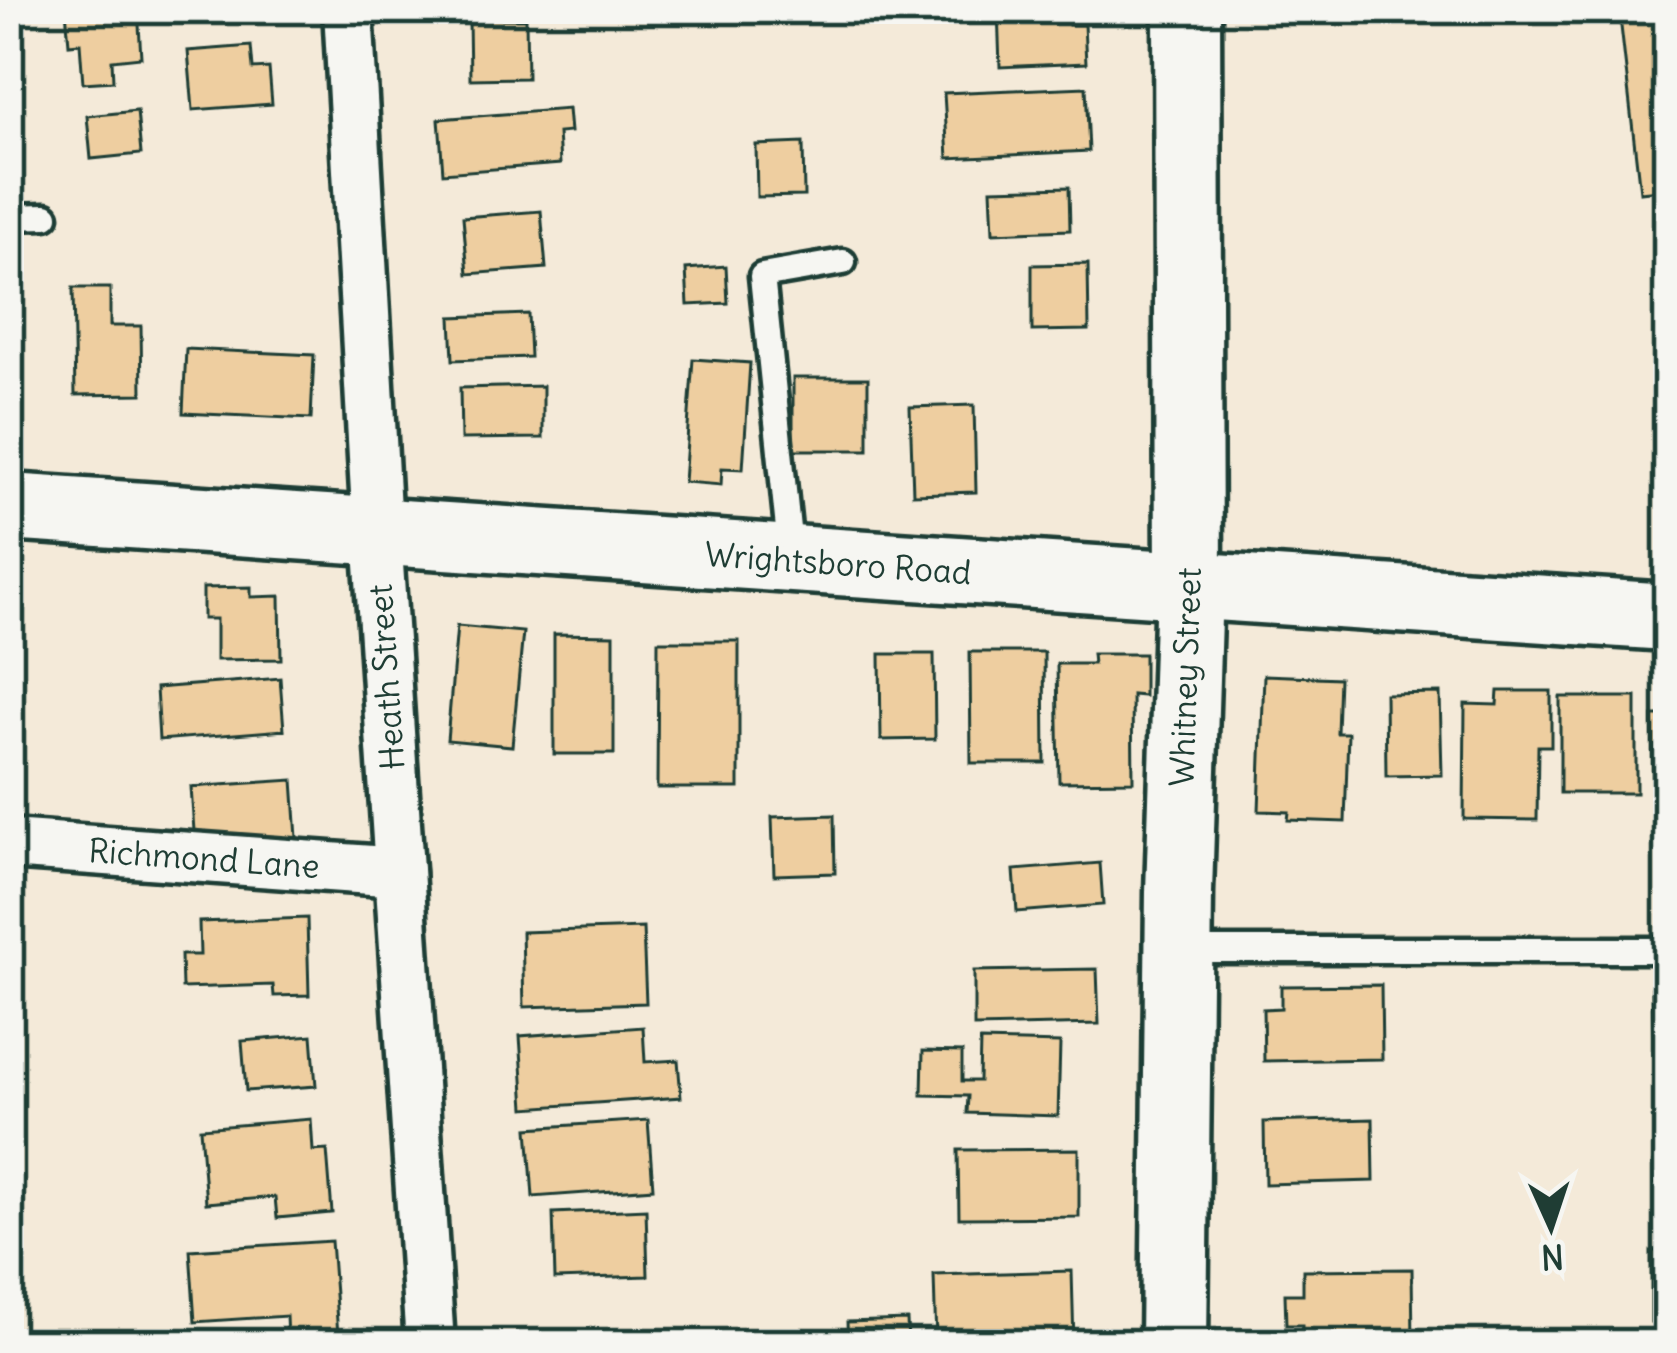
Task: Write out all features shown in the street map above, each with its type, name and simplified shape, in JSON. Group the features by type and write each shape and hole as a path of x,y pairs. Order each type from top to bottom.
{"main road":[{"name":"Whitney Street","path":"1174,1344 1178,950 1189,587 1187,9"},
{"name":"Wrightsboro Road","path":"9,507 1668,617"}],"street":[{"name":"Heath Street","path":"349,9 430,1344"},
{"name":"Richmond Lane","path":"9,844 399,872"}],"lane":[{"path":"9,217 46,216"},
{"path":"791,560 762,276 843,262"},
{"path":"1178,950 1668,950"}],"building":[{"path":"138,9 141,57 112,60 113,81 83,83 80,43 69,44 66,10"},
{"path":"953,9 1068,9 1069,25 1084,25 1086,63 1000,67 998,10"},
{"path":"1619,9 1668,9 1668,189 1640,192"},
{"path":"469,19 526,19 527,78 470,79"},
{"path":"251,46 253,69 269,68 272,104 193,110 188,51"},
{"path":"1086,87 1089,151 948,158 944,93"},
{"path":"568,109 570,132 558,133 560,164 443,173 439,119"},
{"path":"137,111 141,154 91,159 87,116"},
{"path":"803,143 804,196 757,197 756,145"},
{"path":"1069,187 1070,230 993,233 991,189"},
{"path":"541,211 546,268 468,274 463,217"},
{"path":"1088,264 1089,330 1032,331 1032,265"},
{"path":"726,266 728,303 688,305 686,269"},
{"path":"73,288 110,288 110,326 141,326 142,394 75,395"},
{"path":"528,314 530,357 453,360 451,317"},
{"path":"9,326 16,327 12,403 9,402"},
{"path":"186,349 314,355 311,419 183,413"},
{"path":"693,359 750,363 743,469 722,468 721,485 684,482"},
{"path":"793,378 868,378 868,450 793,450"},
{"path":"543,386 543,438 461,439 460,388"},
{"path":"974,405 976,492 913,494 910,407"},
{"path":"251,587 251,597 280,596 281,659 216,660 216,619 203,619 203,588"},
{"path":"457,626 523,632 512,746 447,740"},
{"path":"554,634 614,635 614,754 554,754"},
{"path":"658,641 739,641 739,788 657,788"},
{"path":"970,652 1044,652 1045,763 971,763"},
{"path":"880,654 934,654 935,739 881,740"},
{"path":"1092,654 1144,654 1144,696 1132,695 1133,781 1059,782 1057,664 1093,664"},
{"path":"1264,675 1339,678 1337,733 1348,733 1345,822 1288,820 1289,812 1259,811"},
{"path":"280,678 284,730 159,740 156,688"},
{"path":"1498,691 1551,691 1551,746 1538,746 1537,820 1464,819 1465,704 1497,705"},
{"path":"1440,693 1442,775 1386,776 1385,694"},
{"path":"1560,697 1636,697 1636,793 1560,793"},
{"path":"1653,716 1668,716 1668,817 1653,817"},
{"path":"293,780 297,838 195,846 191,787"},
{"path":"834,815 835,873 774,875 772,817"},
{"path":"1100,863 1103,905 1017,912 1014,870"},
{"path":"307,918 309,995 274,996 273,985 182,988 181,955 200,955 199,922"},
{"path":"643,928 646,1003 524,1007 522,932"},
{"path":"1097,969 1099,1024 974,1027 974,971"},
{"path":"1381,985 1382,1059 1264,1061 1263,1009 1281,1008 1281,986"},
{"path":"1668,987 1668,1050 1654,1051 1652,988"},
{"path":"643,1027 645,1062 678,1060 681,1097 525,1108 520,1036"},
{"path":"312,1035 316,1086 246,1091 242,1041"},
{"path":"980,1041 1060,1043 1058,1116 967,1113 968,1096 922,1095 923,1051 962,1052 962,1081 979,1081"},
{"path":"1659,1073 1668,1073 1668,1139 1660,1139"},
{"path":"311,1119 313,1151 327,1150 332,1213 277,1218 275,1197 206,1203 200,1128"},
{"path":"1373,1119 1374,1181 1265,1184 1264,1122"},
{"path":"648,1120 653,1188 533,1197 528,1128"},
{"path":"1079,1149 1079,1217 959,1218 958,1150"},
{"path":"1654,1149 1668,1149 1668,1224 1663,1224 1662,1183 1654,1184"},
{"path":"646,1209 648,1276 555,1279 553,1213"},
{"path":"331,1241 338,1335 287,1339 286,1316 195,1322 190,1250"},
{"path":"1651,1251 1668,1251 1668,1322 1651,1322"},
{"path":"1412,1269 1413,1344 1302,1344 1302,1325 1286,1325 1285,1294 1303,1294 1303,1270"},
{"path":"1072,1271 1074,1344 936,1344 934,1275"},
{"path":"907,1320 908,1344 848,1344 847,1322"}]}
